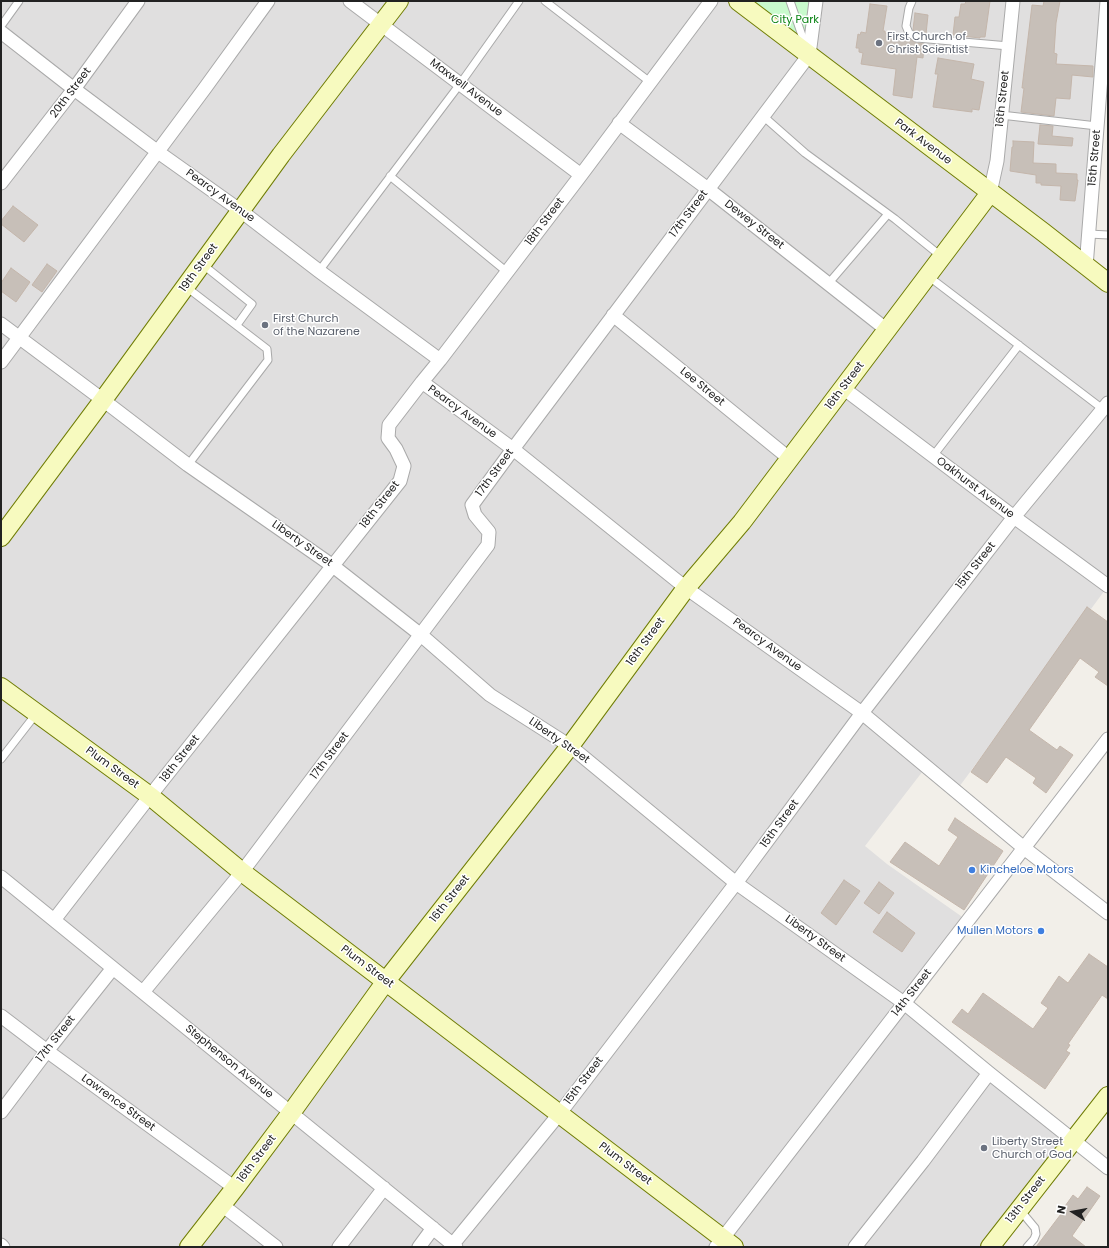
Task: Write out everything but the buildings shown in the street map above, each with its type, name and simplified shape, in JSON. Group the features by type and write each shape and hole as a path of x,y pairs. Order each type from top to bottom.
{"street":[{"name":"20th Street","path":"1,183 74,89 138,1"},
{"path":"1,362 158,152 268,1"},
{"name":"Maxwell Avenue","path":"350,1 581,175"},
{"name":"19th Street","path":"1,537 281,156 399,1"},
{"name":"18th Street","path":"54,920 150,796 400,481 404,466 396,449 388,438 389,425 581,175 711,1"},
{"name":"Park Avenue","path":"738,1 1108,283"},
{"name":"17th Street","path":"143,992 242,872 488,545 489,532 475,515 472,505 809,55 816,1"},
{"name":"16th Street","path":"189,1247 291,1113 386,981 570,746 686,588 742,522 990,193 996,161 1013,1"},
{"name":"15th Street","path":"1086,267 1107,6"},
{"name":"Pearcy Avenue","path":"1,32 158,152 241,211 319,271 440,360"},
{"name":"Dewey Street","path":"619,123 708,189 887,330"},
{"name":"Lee Street","path":"613,315 790,459"},
{"name":"Liberty Street","path":"1,324 188,465 332,566 421,635 490,695 570,746 736,883 904,1003 1108,1168"},
{"name":"Pearcy Avenue","path":"422,382 513,449 686,588 862,713 1024,848 1108,913"},
{"name":"Oakhurst Avenue","path":"843,388 1108,586"},
{"name":"15th Street","path":"454,1246 560,1113 736,883 862,713 1014,517 1106,408"},
{"name":"Plum Street","path":"1,688 150,796 242,872 560,1113 724,1244"},
{"name":"14th Street","path":"724,1244 904,1003 1108,739"},
{"name":"Stephenson Avenue","path":"1,877 454,1246"},
{"name":"17th Street","path":"1,1112 113,968"},
{"name":"Lawrence Street","path":"1,1016 235,1188"},
{"path":"855,1247 923,1161 989,1073"},
{"name":"13th Street","path":"990,1247 1072,1140 1108,1096"},
{"path":"339,1247 384,1188"},
{"path":"222,1205 273,1246"},
{"path":"419,1247 433,1228"}],"lane":[{"path":"1,26 19,1"},
{"path":"319,271 460,84 519,1"},
{"path":"545,1 650,82"},
{"path":"790,1 809,55"},
{"path":"912,1 909,8 906,26 909,33 917,38 1009,46"},
{"path":"1001,115 1097,126"},
{"path":"763,116 805,153 888,214 942,257"},
{"path":"390,176 507,272"},
{"path":"828,284 888,214"},
{"path":"1089,234 1108,235"},
{"path":"202,264 252,304 237,325"},
{"path":"927,276 1106,408"},
{"path":"185,286 267,349 268,360 188,465"},
{"path":"933,456 1019,345"},
{"path":"1,759 36,714"},
{"path":"1020,1208 1035,1228 1036,1234 1034,1239 1027,1247"}],"shaded area":[{"path":"1,1 1107,1 1086,266 1108,283 1108,586 956,791 926,767 865,846 887,864 968,921 904,1003 1072,1140 989,1247 1,1247"}],"green space":[{"name":"City Park","path":"738,1 816,1 809,55"}],"place":[{"name":"First Church of Christ Scientist","path":"879,43"},
{"name":"First Church of the Nazarene","path":"265,325"},
{"name":"Kincheloe Motors","path":"972,870"},
{"name":"Mullen Motors","path":"1041,931"},
{"name":"Liberty Street Church of God","path":"984,1148"}]}
